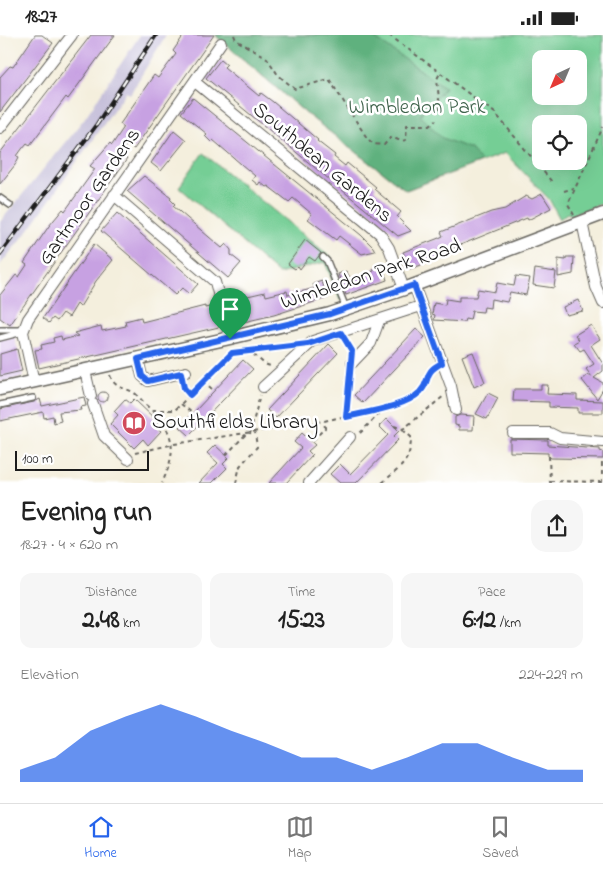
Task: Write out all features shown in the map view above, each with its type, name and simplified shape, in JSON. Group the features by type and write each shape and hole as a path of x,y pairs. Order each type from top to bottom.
{"street":[{"path":"0,128 72,35"},
{"name":"Gartmoor Gardens","path":"23,331 28,319 221,43"},
{"name":"Southdean Gardens","path":"195,82 380,234 421,306 451,386 456,410"},
{"path":"114,195 216,282 230,339"},
{"name":"Wimbledon Park Road","path":"0,389 230,339 346,309 409,287 578,219 603,214"},
{"path":"578,219 596,287 603,303"},
{"path":"263,387 308,344 421,306"},
{"path":"352,363 370,343 379,321"},
{"path":"23,331 34,382"},
{"path":"138,359 142,376 148,381 184,373"},
{"path":"86,371 92,400 104,436 128,459"},
{"path":"514,433 550,433 560,439 603,442"},
{"path":"309,483 350,437"}],"lane":[{"path":"0,198 10,205"},
{"path":"323,257 328,261 346,309"},
{"path":"0,330 23,331"},
{"path":"0,338 23,331"},
{"path":"0,405 33,398"}],"path":[{"path":"234,35 236,40 267,58 278,75 295,89 329,79 366,138 373,144 384,145 391,137 401,141 406,139 407,125 430,125 436,120"},
{"path":"390,35 441,71 495,113 552,182"},
{"path":"440,110 437,79 441,71"},
{"path":"578,219 568,204 603,127"},
{"path":"564,191 574,188"},
{"path":"341,333 352,351 346,417"},
{"path":"152,410 176,410 232,353 308,344"},
{"path":"241,351 257,356 267,366 284,367"},
{"path":"128,459 138,452 174,444 250,434 324,421 405,403 419,393 430,369 442,363"},
{"path":"108,365 113,383 123,390 136,394 163,420 174,444 169,470 162,483"},
{"path":"184,373 184,388 190,395"},
{"path":"203,381 213,390"},
{"path":"403,429 440,401 451,386"},
{"path":"250,434 263,387"},
{"path":"181,404 191,412"},
{"path":"360,433 379,414 378,409"},
{"path":"313,440 324,428 324,421"},
{"path":"382,483 403,465 411,450 410,437 403,429 394,426"},
{"path":"236,483 240,466 257,447 255,433"},
{"path":"226,455 246,434"},
{"path":"549,456 550,482 602,482 602,463"}],"shaded area":[{"path":"140,35 166,35 130,94 126,92 30,228 0,265 0,222 84,119"},
{"path":"14,334 24,377 0,382 0,337"}],"green space":[{"name":"Wimbledon Park","path":"215,35 603,35 603,203 572,215 567,213 560,219 549,199 505,153 406,190 309,116"},
{"path":"215,35 370,35 445,87 420,116 443,138 472,150 481,162 406,190 309,116"},
{"path":"203,153 332,258 329,259 345,298 340,300 325,262 279,274 179,187"}],"building":[{"path":"35,35 42,35 53,43 0,112 0,77 10,66 13,67"},
{"path":"91,35 115,35 68,99 66,97 30,145 27,143 22,149 17,156 19,157 15,165 0,184 0,153"},
{"path":"184,35 214,35 134,149 127,144 120,153 127,159 10,325 0,318 0,295 16,275 19,277 27,265 24,263 49,226 63,209 65,211 95,169 90,166 110,143 112,145 124,127 120,124 154,75 158,78 176,54 173,51"},
{"path":"221,59 227,64 224,67 259,96 261,93 273,102 335,155 334,157 340,162 345,166 347,163 376,187 374,189 401,212 397,217 411,231 398,236 206,78"},
{"path":"193,98 361,235 375,251 362,254 339,236 336,240 308,219 312,214 293,198 289,202 268,186 266,187 260,182 258,185 252,180 255,176 213,140 211,142 205,136 207,134 181,113"},
{"path":"174,130 186,140 161,171 151,163"},
{"path":"144,176 171,197 170,199 175,204 173,206 216,243 222,248 226,244 231,250 231,255 241,263 228,278 127,191"},
{"path":"542,194 551,208 528,220 527,218 443,252 444,257 410,269 403,252 443,236 441,232 491,212 505,209 526,196 532,199"},
{"path":"117,213 198,284 189,294 182,288 175,295 101,231"},
{"path":"305,240 321,253 315,261 309,257 300,269 298,266 295,269 288,264"},
{"path":"94,244 113,260 96,281 80,307 77,304 69,317 63,313 57,321 53,318 49,323 43,318"},
{"path":"566,257 574,257 573,274 558,277 558,259 566,260"},
{"path":"382,265 387,280 346,295 338,274 346,271 351,279 374,271 373,269"},
{"path":"535,269 556,272 554,288 533,285"},
{"path":"516,276 530,278 526,295 510,292 507,302 491,299 490,308 484,307 483,312 472,311 470,320 465,319 464,322 434,320 435,315 432,314 434,303 445,305 446,299 459,301 459,297 476,297 478,289 495,292 497,283 514,286"},
{"path":"322,281 327,298 274,315 235,324 229,296 238,294 239,298 265,292 266,296 287,291 288,295 315,288 313,284"},
{"path":"578,300 583,311 566,315 563,307"},
{"path":"205,306 205,308 214,306 219,327 39,368 35,350 42,349 41,345 54,342 53,338 61,336 62,340 78,336 74,333 101,326 102,331 126,326 125,321 141,317 142,322"},
{"path":"591,325 600,339 591,345 603,364 603,371 594,378 603,383 603,389 597,399 582,380 588,375 592,377 586,369 594,364 584,349 580,351 574,343 579,340 575,335"},
{"path":"416,329 425,337 363,403 354,395"},
{"path":"329,344 338,353 276,418 267,410"},
{"path":"17,349 22,371 0,376 0,354"},
{"path":"473,352 485,382 474,387 462,356"},
{"path":"243,360 253,369 189,435 180,427"},
{"path":"541,385 548,385 547,394 577,395 577,400 603,401 603,413 578,413 578,408 549,407 549,402 513,401 514,389 541,389"},
{"path":"101,392 105,392 108,397 107,401 101,402 98,399 98,395"},
{"path":"488,393 498,398 487,419 476,414"},
{"path":"84,397 86,406 80,407 81,410 59,412 61,421 54,423 53,416 44,418 43,412 0,421 0,409 40,399 42,406"},
{"name":"Southfields Library","path":"125,399 130,403 134,399 158,422 155,426 161,431 148,445 143,439 134,448 110,424 118,415 114,411"},
{"path":"460,415 474,416 473,430 459,430 459,426 455,425 455,417"},
{"path":"387,419 399,431 394,436 398,440 356,483 340,483 330,474 340,464 350,474 388,435 379,426"},
{"path":"302,433 315,445 308,451 312,455 286,483 269,483 301,448 294,442"},
{"path":"510,439 548,440 548,445 600,449 603,452 603,459 551,458 548,456 548,453 510,452"},
{"path":"215,445 229,458 223,464 227,468 212,483 199,483 218,463 207,453"}],"railway":[{"path":"0,254 97,124 156,35"}],"place":[{"name":"Southfields Library","path":"134,423"}],"route":[{"path":"414,285 442,363 430,369 425,385 419,393 405,403 346,417 352,351 347,339 341,333 308,344 232,353 190,395 184,388 181,373 148,381 142,376 138,359 230,339 330,314 414,285"}]}
